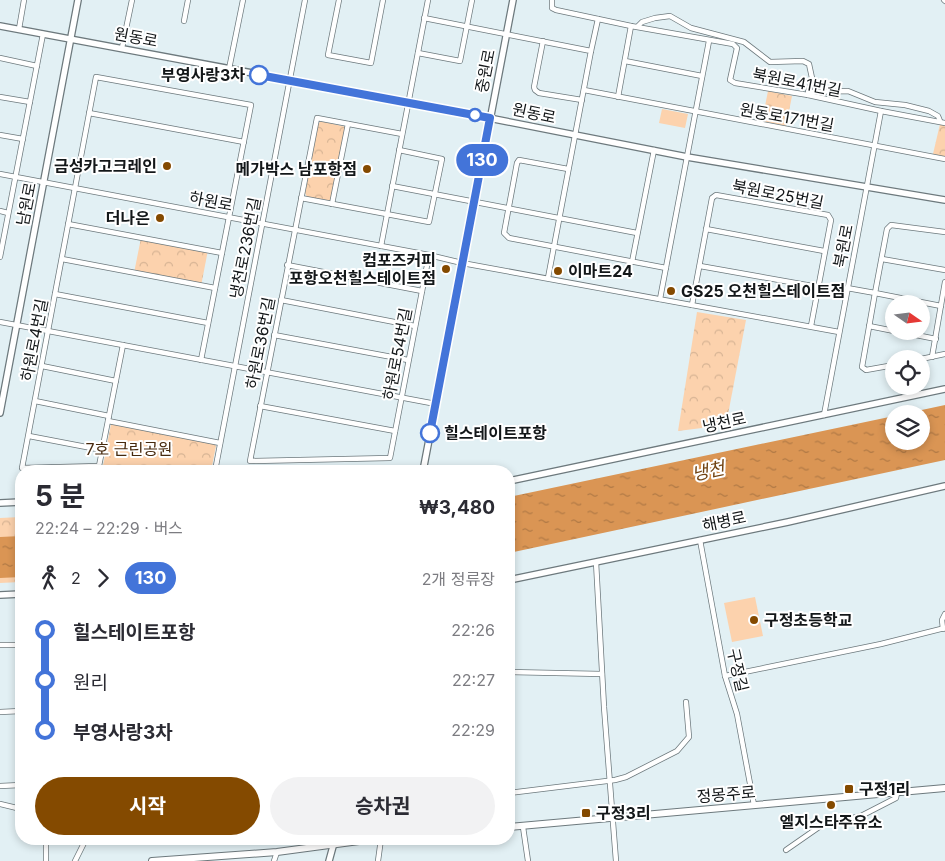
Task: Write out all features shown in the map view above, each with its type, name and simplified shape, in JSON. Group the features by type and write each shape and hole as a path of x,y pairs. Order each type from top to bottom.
{"main road":[{"name":"정몽주로","path":"515,827 945,788"},
{"path":"152,861 277,852 314,845"}],"street":[{"path":"19,29 24,0"},
{"name":"남원로","path":"0,413 78,0"},
{"path":"122,48 132,0"},
{"path":"184,21 188,0"},
{"path":"229,69 243,0"},
{"name":"냉천로236번길","path":"216,465 306,0"},
{"path":"338,0 328,55 371,63 383,0"},
{"path":"380,246 428,0"},
{"path":"418,53 460,62 472,0"},
{"name":"중원로","path":"424,465 513,0"},
{"name":"북원로41번길","path":"552,0 552,8 556,10 736,46 730,80 732,82 808,93 881,111 942,122"},
{"path":"638,26 642,22 670,16 690,28 744,42 770,62 803,61 809,64 812,72 808,93 848,91 875,102 905,104 929,111 938,116 942,122"},
{"name":"중원로","path":"424,18 507,34"},
{"path":"548,278 598,19"},
{"name":"원동로","path":"0,26 408,102 687,157 945,200"},
{"path":"618,97 631,26"},
{"path":"0,257 43,34"},
{"path":"507,34 591,51"},
{"path":"543,41 535,90 539,93 582,100"},
{"path":"660,299 709,41"},
{"path":"0,58 37,66"},
{"path":"625,61 702,76"},
{"name":"하원로4번길","path":"23,465 96,77 251,106 244,142"},
{"name":"원동로171번길","path":"584,90 695,113 945,159"},
{"path":"0,97 30,102"},
{"name":"북원로","path":"824,415 881,111"},
{"path":"89,113 244,142 201,360"},
{"name":"하원로36번길","path":"348,124 317,118 250,462 390,458"},
{"path":"332,204 348,124 402,134"},
{"path":"0,135 23,139"},
{"path":"301,198 429,222 442,159 399,150"},
{"path":"632,262 654,150"},
{"path":"568,169 519,160 504,233 506,236 554,248 666,268"},
{"name":"하원로","path":"0,174 429,255 462,263 839,332"},
{"path":"392,186 637,233"},
{"name":"북원로25번길","path":"706,229 712,198 716,195 828,215 831,220 810,326"},
{"path":"0,211 8,213"},
{"path":"68,224 222,253"},
{"path":"885,367 866,370 862,367 888,229 892,225 945,232"},
{"path":"692,305 706,229 824,251"},
{"name":"하원로54번길","path":"390,458 429,255"},
{"path":"62,259 215,288"},
{"path":"882,259 945,270"},
{"path":"288,265 422,291"},
{"path":"700,266 818,287"},
{"path":"945,282 932,357 945,354"},
{"path":"847,288 941,306"},
{"path":"55,294 208,323"},
{"path":"281,300 415,326"},
{"path":"0,322 436,404"},
{"path":"869,326 885,329"},
{"path":"274,335 408,360"},
{"path":"930,337 936,338"},
{"path":"99,465 123,345"},
{"path":"42,366 116,381"},
{"name":"냉천로","path":"515,480 945,389"},
{"path":"35,401 220,443"},
{"path":"260,406 395,431"},
{"path":"29,436 102,450"},
{"name":"해병로","path":"515,579 945,486"},
{"path":"0,503 15,502"},
{"name":"구정길","path":"700,540 725,676 737,714 754,805"},
{"path":"596,562 616,861"},
{"path":"0,594 15,594"},
{"path":"725,676 880,644 944,628 942,620 945,614"},
{"path":"0,645 15,645"},
{"path":"515,672 602,674"},
{"path":"515,791 610,781 626,777 677,751 689,737 686,702"},
{"path":"0,712 15,711"},
{"path":"0,786 15,785"},
{"path":"786,850 822,825 861,816 896,798 897,793"},
{"path":"0,804 15,808"},
{"path":"523,827 528,861"},
{"path":"46,845 46,861"},
{"path":"75,861 83,845"},
{"path":"329,861 334,845"},
{"path":"378,861 380,845"},
{"path":"274,861 277,852"}],"green space":[{"path":"768,91 792,96 786,126 762,121"},
{"path":"662,109 688,114 685,128 659,123"},
{"path":"321,121 346,127 332,201 307,197 305,193 318,124"},
{"path":"940,124 945,125 945,157 933,154"},
{"path":"141,238 208,250 201,286 134,273"},
{"path":"697,312 746,320 726,425 678,431"},
{"name":"7호 근린공원","path":"111,424 214,444 216,446 212,465 103,465"},
{"path":"15,517 15,582 0,583 0,518"},
{"path":"755,597 763,636 732,642 724,603"}],"water":[{"name":"냉천","path":"945,405 945,460 515,552 515,496 885,418 885,450 930,450 930,408"},
{"path":"15,536 15,577 0,578 0,537"}],"bus line":[{"name":"130","path":"259,75 490,118 430,433"}],"place":[{"name":"부영사랑3차","path":"259,75"},
{"name":"금성카고크레인","path":"167,166"},
{"name":"메가박스 남포항점","path":"367,169"},
{"name":"더나은","path":"160,218"},
{"name":"컴포즈커피 포항오천힐스테이트점","path":"446,269"},
{"name":"이마트24","path":"558,271"},
{"name":"GS25 오천힐스테이트점","path":"671,291"},
{"name":"힐스테이트포항","path":"430,433"},
{"name":"구정초등학교","path":"754,620"},
{"name":"구정1리","path":"849,789"},
{"name":"엘지스타주유소","path":"831,805"},
{"name":"구정3리","path":"586,813"}]}
